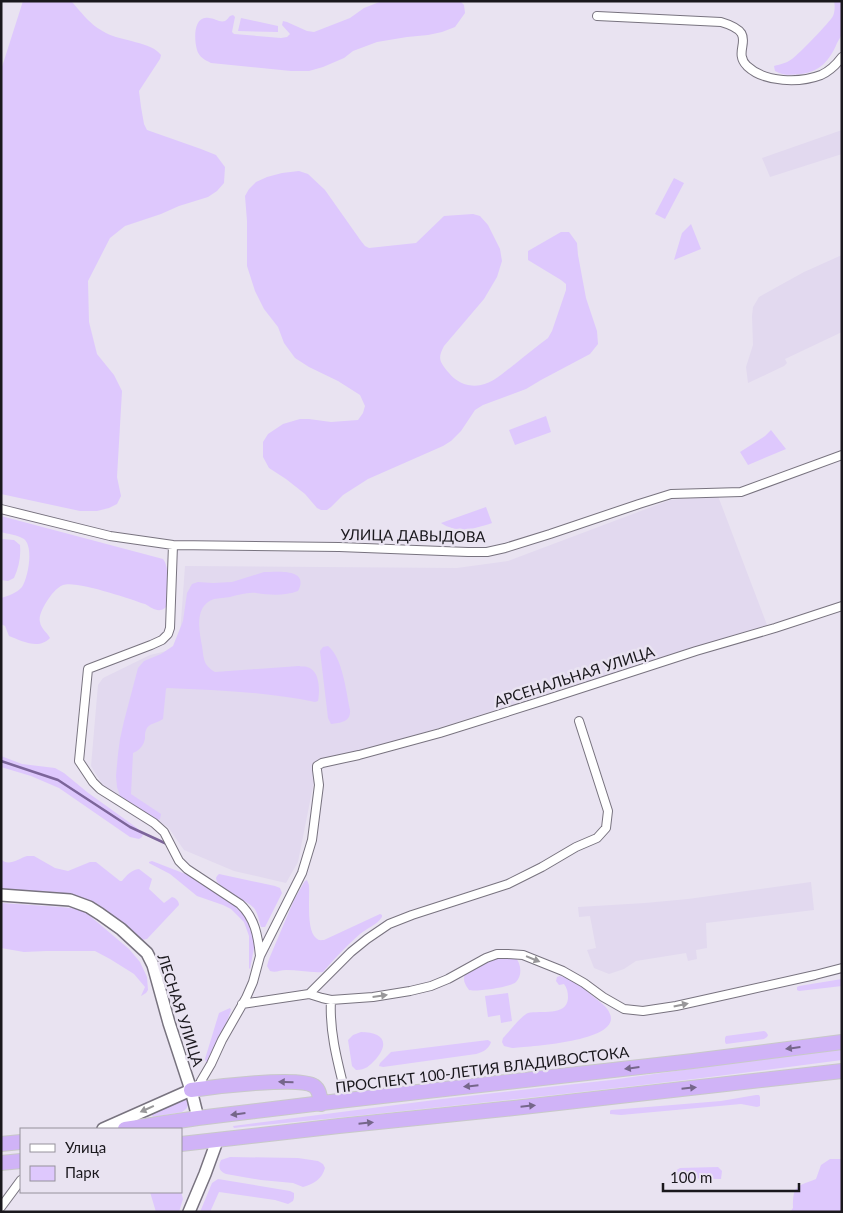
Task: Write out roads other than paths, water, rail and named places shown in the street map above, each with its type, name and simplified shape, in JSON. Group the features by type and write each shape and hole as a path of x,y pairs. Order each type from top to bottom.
{"highway":[{"name":"ПРОСПЕКТ 100-ЛЕТИЯ ВЛАДИВОСТОКА","path":"132,1128 198,1118 842,1042"},
{"path":"182,1144 842,1071"},
{"path":"192,1090 257,1082 307,1083 316,1088 321,1104"},
{"path":"1,1144 20,1142"},
{"path":"1,1163 20,1160"}],"main road":[{"name":"ЛЕСНАЯ УЛИЦА","path":"1,895 70,900 89,907 121,929 147,953 153,965 169,1023 192,1090 198,1118"},
{"path":"105,1128 192,1090"},
{"path":"189,1212 217,1141"}],"street":[{"path":"597,16 721,22 733,26 743,35 742,59 747,66 761,74 779,80 808,79 822,75 842,57"},
{"name":"УЛИЦА ДАВЫДОВА","path":"1,508 110,536 174,544 487,552 550,534 671,494 741,492 842,455"},
{"path":"174,544 170,628 168,634 162,640 151,645 88,669 79,761 100,789 154,823 164,832 179,861 245,908 257,934 260,956 246,998 200,1081 202,1082 192,1090"},
{"name":"АРСЕНАЛЬНАЯ УЛИЦА","path":"260,956 302,873 309,853 319,785 317,766 322,762 360,755 440,733 842,606"},
{"path":"309,994 351,952 390,924 508,884 576,847 597,838 606,828 608,811 579,721"},
{"path":"242,1004 309,994 331,1000 373,997 422,989 448,979 486,958 502,954 523,955 563,971 624,1009 643,1011 676,1006 815,976 842,968"},
{"path":"331,1000 330,1015 334,1042 347,1100"},
{"path":"1,1207 20,1181"}],"waterway":[{"path":"1,761 58,780 130,827 169,845"}]}
